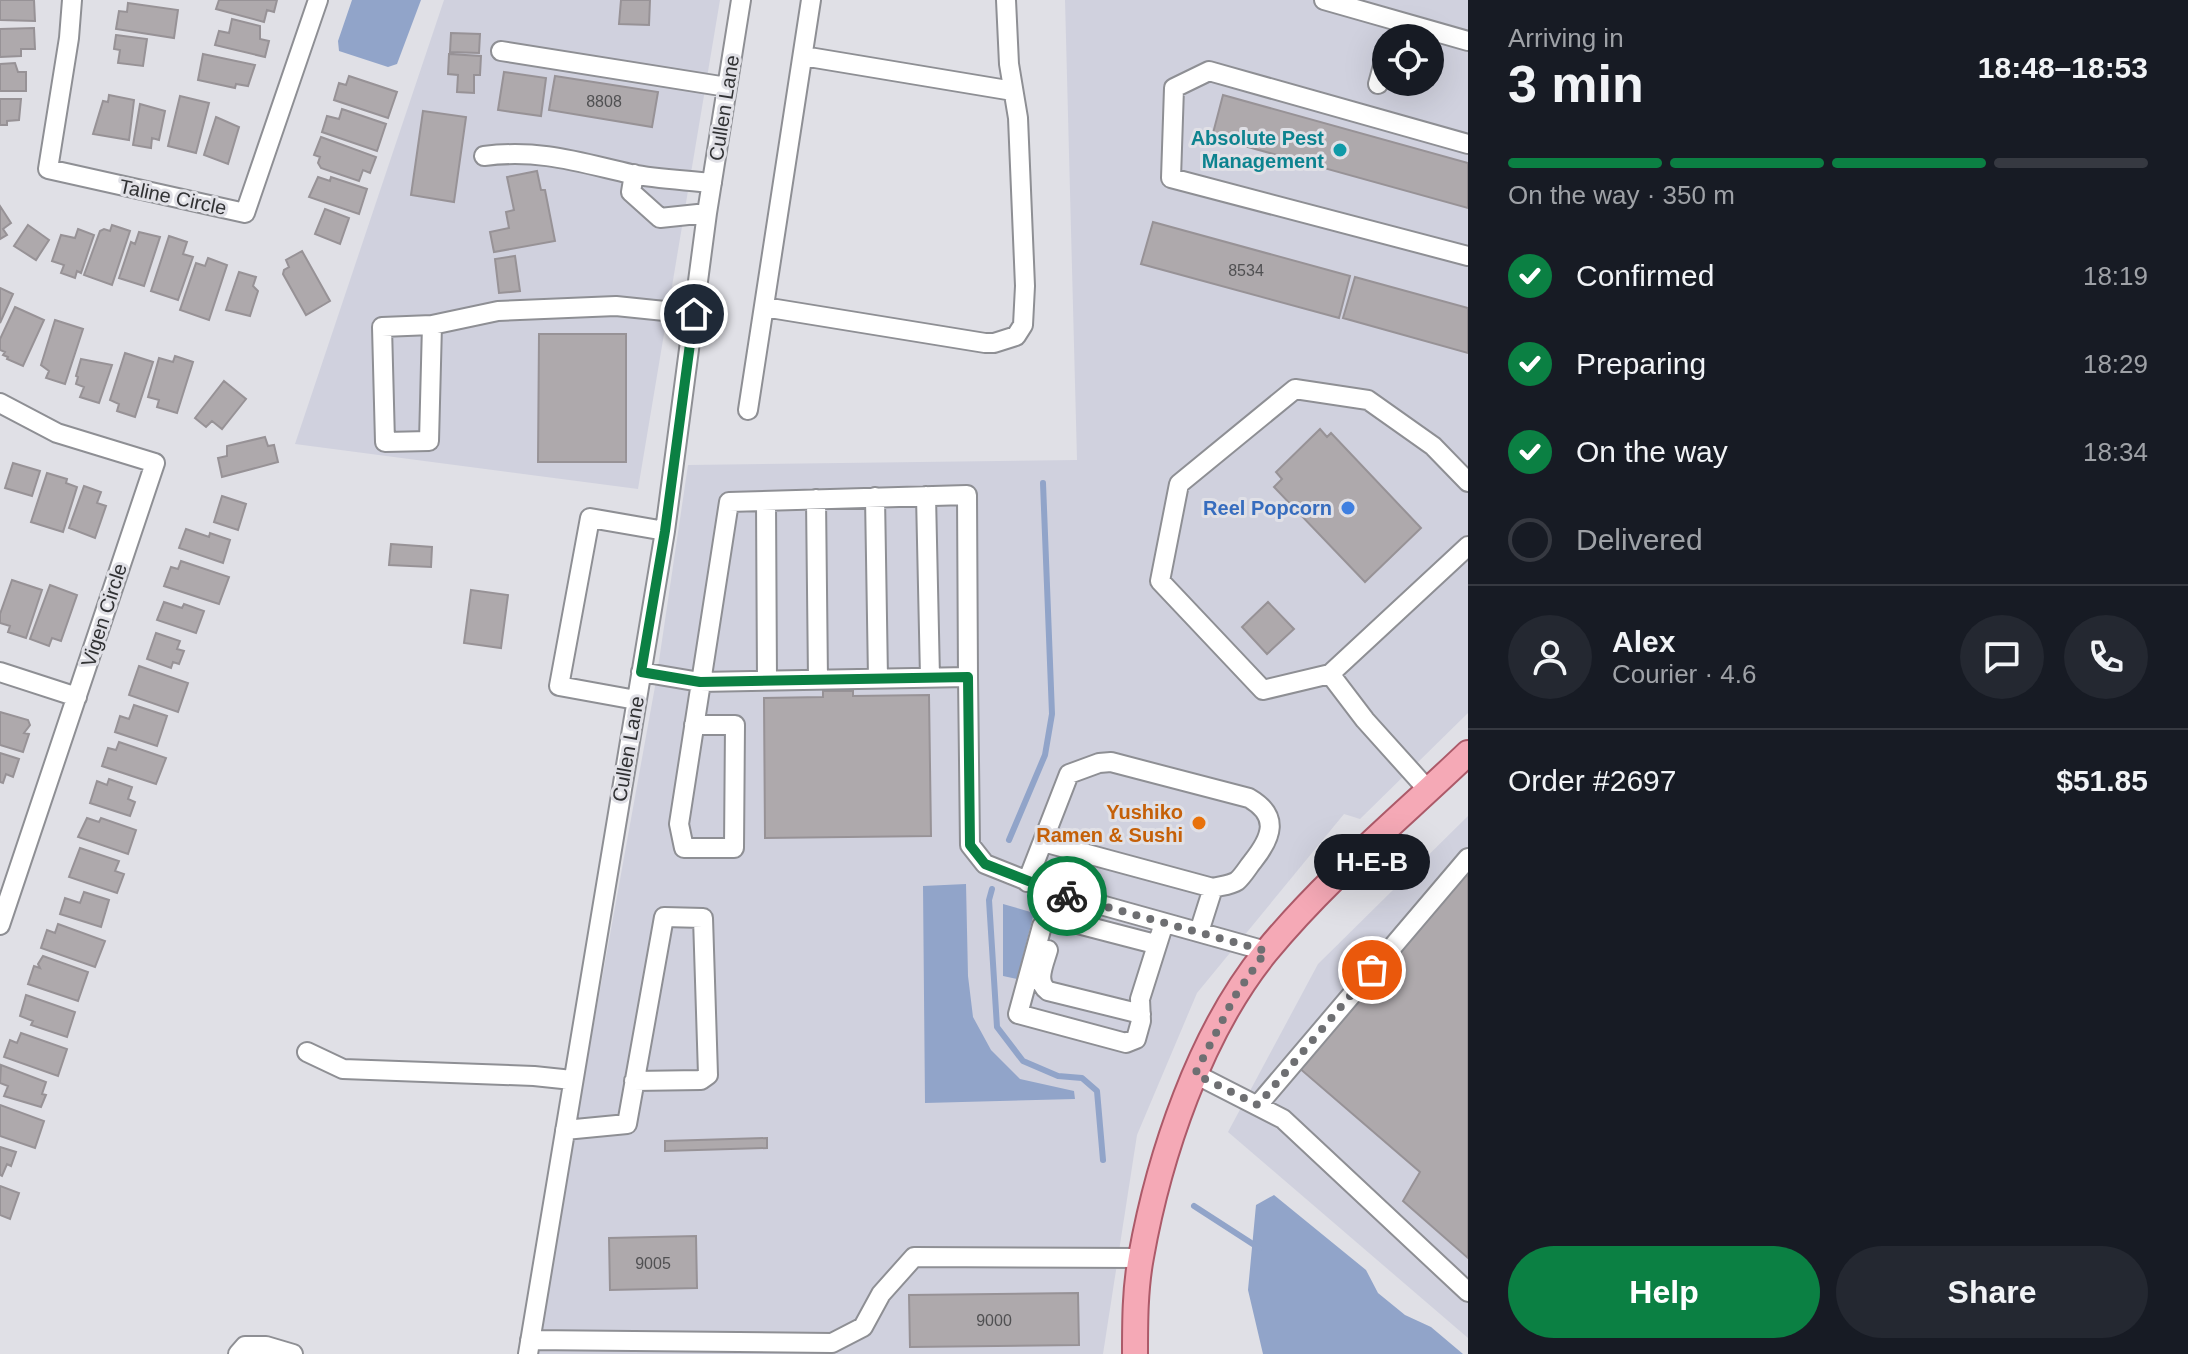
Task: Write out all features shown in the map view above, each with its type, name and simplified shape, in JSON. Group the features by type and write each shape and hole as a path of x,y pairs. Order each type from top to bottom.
{"main road":[{"path":"1135,1354 1141,1258 1173,1131 1195,1074 1235,996 1266,951 1330,882 1403,810 1468,753"}],"street":[{"name":"Taline Circle","path":"72,0 48,169 245,213 318,0"},
{"name":"Cullen Lane","path":"529,1347 665,531 707,213 741,0"},
{"path":"748,410 811,0"},
{"path":"764,307 985,343 1016,336 1023,325 1025,286 1018,118 1009,64 1006,0"},
{"path":"1324,0 1381,24"},
{"path":"1444,37 1468,41"},
{"path":"501,51 727,87"},
{"path":"803,56 1013,91"},
{"path":"1468,144 1209,71 1174,88 1171,178 1468,256"},
{"path":"484,156 516,152 572,158 634,174 712,183"},
{"path":"634,174 631,192 660,218 707,213"},
{"path":"432,325 429,441 385,442 382,327 432,325 498,311 587,307 616,306 694,314"},
{"path":"1468,482 1433,446 1368,400 1295,389 1179,484 1160,581 1263,690 1330,674 1468,546"},
{"name":"Vigen Circle","path":"0,403 57,433 155,463 0,925"},
{"path":"694,725 735,725 734,848 684,848 679,824 700,682 729,502 967,495 970,845 985,864 1027,882 1266,951"},
{"path":"926,496 930,677"},
{"path":"875,497 878,678"},
{"path":"816,499 818,679"},
{"path":"766,501 767,680"},
{"path":"636,700 559,686 590,518 665,531"},
{"path":"0,672 77,697"},
{"path":"641,672 700,682 968,677"},
{"path":"1330,674 1365,720 1428,790"},
{"path":"1027,882 1069,774 1099,763 1111,762 1249,798 1261,805 1269,817 1270,831 1265,845 1236,882 1213,888 1043,842"},
{"path":"1258,1105 1468,858"},
{"path":"1199,932 1213,888"},
{"path":"1058,893 1040,980 1043,987 1048,991 1141,1014"},
{"path":"1116,910 1125,937"},
{"path":"565,1130 627,1124 634,1081 664,917 703,918 708,1075 701,1080 634,1081"},
{"path":"1051,917 1155,944"},
{"path":"1051,917 1042,926 1018,1014 1126,1043 1136,1039 1141,1014 1140,999 1164,923"},
{"path":"307,1052 343,1069 572,1080"},
{"path":"1195,1074 1283,1119 1468,1292"},
{"path":"529,1347 832,1343 863,1327 881,1294 914,1257 1141,1258"},
{"path":"238,1354 245,1346 266,1346 293,1354"}],"shaded area":[{"path":"444,0 720,0 638,489 295,444"},
{"path":"1065,0 1468,0 1468,713 1360,819 1344,814 1197,993 1137,1135 1103,1354 534,1354 656,681 688,465 1077,460"},
{"path":"1468,816 1468,1338 1228,1132 1318,964"}],"water":[{"path":"352,0 421,0 397,64 388,67 339,51 338,41"},
{"path":"966,884 968,976 973,1017 991,1050 1020,1079 1074,1091 1075,1099 925,1103 923,886"},
{"path":"1003,904 1034,913 1017,979 1003,976"},
{"path":"1274,1195 1366,1270 1378,1293 1405,1315 1431,1327 1463,1354 1263,1354 1248,1290 1256,1205"}],"building":[{"path":"0,0 34,0 35,21 0,20"},
{"path":"219,0 277,0 274,12 267,10 264,22 216,9"},
{"path":"621,0 650,0 649,25 619,24"},
{"path":"128,3 178,10 174,38 116,29 119,11 127,12"},
{"path":"232,19 260,26 260,39 269,41 265,57 215,45 219,31 229,33"},
{"path":"34,28 35,49 21,49 21,56 0,57 0,29"},
{"path":"451,33 480,34 479,53 450,52"},
{"path":"116,35 147,39 143,66 118,63 120,50 114,49"},
{"path":"203,54 255,65 248,86 236,84 235,88 198,80"},
{"path":"449,54 481,56 480,75 474,75 474,93 457,92 458,75 448,74"},
{"path":"15,63 18,72 26,72 26,91 0,91 0,64"},
{"path":"504,72 546,78 541,116 498,110"},
{"path":"349,76 397,92 388,118 334,100 339,83 346,85"},
{"path":"555,76 658,92 652,127 549,110"},
{"path":"109,95 134,100 129,140 93,134 103,101 108,102"},
{"name":"Absolute Pest Management","path":"1223,95 1468,163 1468,208 1212,137"},
{"path":"180,96 209,103 196,153 168,146"},
{"path":"0,99 21,99 19,120 0,125"},
{"path":"140,104 165,111 159,140 152,138 151,148 133,145"},
{"path":"342,109 386,124 377,151 322,132 327,116 339,119"},
{"path":"423,111 466,117 454,202 411,195"},
{"path":"216,117 239,127 228,164 204,155"},
{"path":"321,137 376,157 370,173 363,170 359,181 321,168 318,163 320,157 314,155"},
{"path":"537,171 541,190 545,190 555,241 494,252 490,232 509,228 506,212 514,210 507,177"},
{"path":"318,177 330,181 331,177 367,189 359,214 309,197"},
{"path":"0,206 11,223 3,229 7,235 0,239"},
{"path":"325,209 349,218 340,244 315,234"},
{"path":"1153,222 1350,276 1339,318 1141,264"},
{"path":"28,225 49,240 36,260 14,246"},
{"path":"112,225 130,231 112,285 84,275 100,231 110,231"},
{"path":"78,229 94,235 81,273 77,271 75,278 61,273 64,265 52,261 61,235 75,238"},
{"path":"139,232 160,237 144,286 119,278 131,242 135,244"},
{"path":"169,236 187,242 183,254 193,257 178,300 151,291"},
{"path":"302,251 330,301 306,315 283,274 289,267 286,260"},
{"path":"515,256 520,291 499,293 495,259"},
{"path":"208,258 227,265 209,320 180,310 196,263 205,266"},
{"path":"239,272 256,277 253,286 258,291 250,316 226,310"},
{"path":"1355,277 1468,308 1468,353 1343,318"},
{"path":"0,288 13,294 0,323"},
{"path":"15,307 44,320 23,366 7,359 3,355 5,352 0,350 0,339"},
{"path":"55,320 83,329 65,384 46,378 49,371 41,365"},
{"path":"539,334 626,334 626,462 538,462"},
{"path":"125,353 153,362 135,417 117,411 119,404 110,400"},
{"path":"175,356 193,362 177,413 157,407 159,400 148,397 159,358 173,362"},
{"path":"81,359 112,365 99,403 80,397 84,387 76,384 76,376"},
{"path":"224,381 246,399 222,429 212,421 206,427 195,418"},
{"name":"Reel Popcorn","path":"1320,429 1327,437 1331,433 1421,528 1365,582 1274,487 1282,479 1276,472"},
{"path":"265,437 268,446 274,445 278,462 222,477 218,458 227,456 227,446"},
{"path":"13,463 40,471 32,496 5,488"},
{"path":"47,473 67,479 66,483 77,487 63,532 31,522"},
{"path":"84,486 101,492 97,503 106,506 95,538 69,528"},
{"path":"222,496 246,504 238,530 214,522"},
{"path":"186,529 230,540 223,563 179,548"},
{"path":"391,544 432,547 431,567 389,565"},
{"path":"181,561 229,577 219,604 164,586 171,567 178,569"},
{"path":"12,580 42,590 26,638 8,632 10,626 0,623 0,614"},
{"path":"50,585 77,595 61,641 52,638 49,646 30,639"},
{"path":"471,590 508,595 501,648 464,643"},
{"path":"164,602 182,608 184,604 204,611 196,633 157,620"},
{"path":"1268,602 1294,629 1267,654 1242,627"},
{"path":"156,633 180,641 177,649 184,651 179,664 173,662 171,668 147,659"},
{"path":"139,666 188,683 178,712 129,695"},
{"path":"823,691 853,691 853,696 929,695 931,836 765,838 764,698 823,697"},
{"path":"134,705 167,716 157,746 115,732 120,716 129,719"},
{"path":"0,712 28,720 30,725 24,733 29,734 23,752 0,745"},
{"path":"119,742 166,758 156,784 102,766 108,748 116,750"},
{"path":"0,753 19,759 13,777 6,774 3,783 0,782"},
{"path":"109,779 132,787 128,799 135,802 130,816 90,803 97,781 107,785"},
{"path":"87,818 99,822 101,818 136,830 128,854 78,837"},
{"path":"80,848 119,861 115,871 124,874 117,893 69,877"},
{"path":"1466,871 1468,1258 1403,1201 1420,1172 1298,1067"},
{"path":"84,892 109,900 101,927 60,914 65,898 80,903"},
{"path":"58,924 105,941 95,967 41,948 47,930 55,933"},
{"path":"43,956 88,972 78,1001 28,984 34,966 40,968 38,964"},
{"path":"26,995 75,1012 67,1037 31,1025 33,1021 20,1016"},
{"path":"21,1033 67,1049 58,1076 4,1057 10,1040 17,1043"},
{"path":"1,1065 46,1082 42,1094 46,1095 41,1107 4,1096 8,1086 0,1083"},
{"path":"0,1105 44,1121 35,1148 0,1136"},
{"path":"767,1138 767,1148 665,1151 665,1141"},
{"path":"0,1147 16,1152 11,1166 7,1164 2,1176 0,1175"},
{"path":"0,1186 19,1193 10,1219 0,1215"},
{"path":"696,1236 697,1288 610,1290 609,1238"},
{"path":"1078,1293 1079,1345 910,1347 909,1295"}],"waterway":[{"path":"1009,840 1045,755 1052,714 1043,483"},
{"path":"992,889 989,900 997,1027 1023,1061 1058,1076 1082,1078 1097,1091 1103,1160"},
{"path":"1194,1206 1259,1248"}],"way so far":[{"path":"1067,896 1266,951 1235,996 1195,1074 1258,1105 1372,970"}],"place":[{"name":"Absolute Pest Management","path":"1340,150"},
{"name":"Reel Popcorn","path":"1348,508"},
{"name":"Yushiko Ramen & Sushi","path":"1199,823"},
{"name":"H-E-B","path":"1372,970"}],"route":[{"path":"694,314 665,531 641,672 700,682 968,677 970,845 985,864 1067,896"}]}
